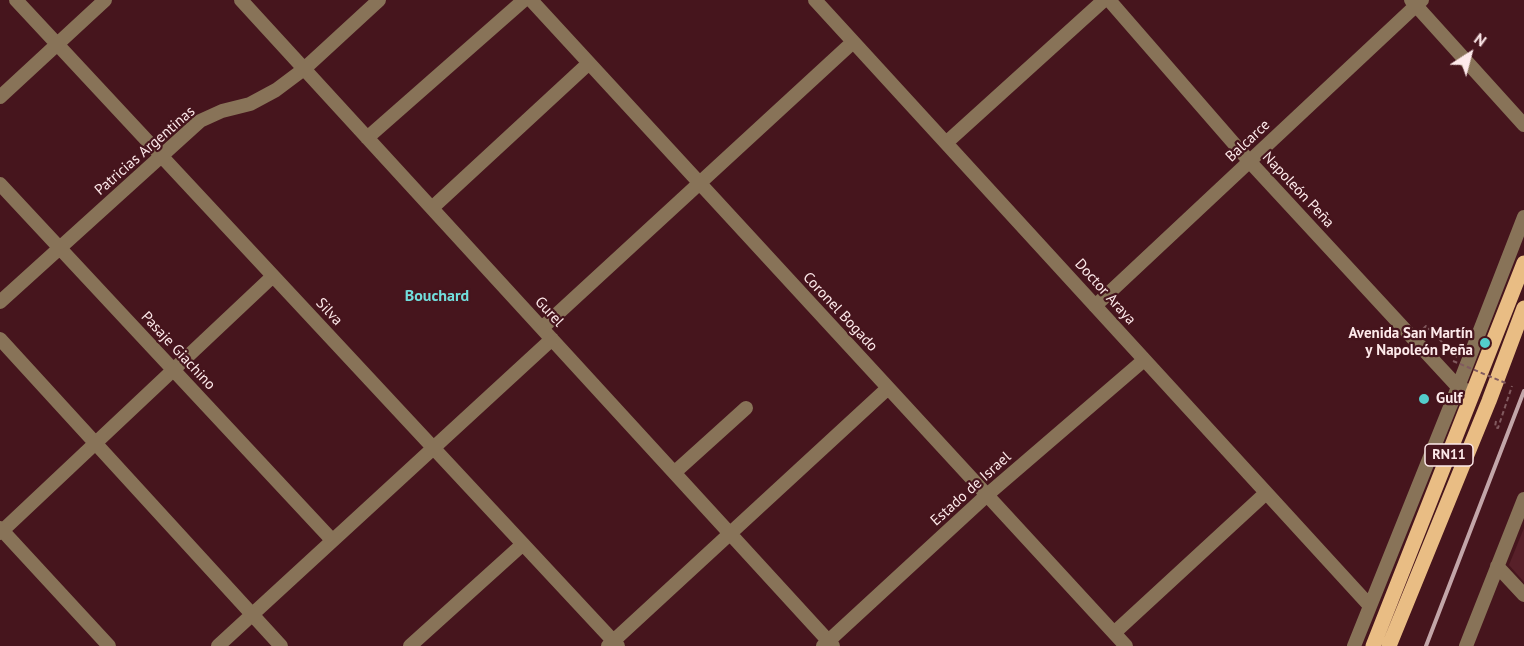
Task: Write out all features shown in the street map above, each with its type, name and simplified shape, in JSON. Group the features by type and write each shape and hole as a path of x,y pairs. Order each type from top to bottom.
{"main road":[{"name":"RN11","path":"1373,646 1524,263"},
{"name":"RN11","path":"1389,646 1489,401 1524,308"}],"street":[{"name":"Silva","path":"16,0 613,644"},
{"path":"0,97 105,0"},
{"name":"Gurel","path":"241,0 675,472 828,644"},
{"name":"Patricias Argentinas","path":"0,302 200,121 222,111 250,104 276,90 304,69 379,0"},
{"path":"368,138 524,0"},
{"name":"Coronel Bogado","path":"531,0 1125,646"},
{"name":"Doctor Araya","path":"815,0 1370,606"},
{"path":"946,143 1104,0"},
{"name":"Napoleón Peña","path":"1109,0 1250,162 1458,387 1473,393"},
{"path":"1416,2 1524,125"},
{"name":"Balcarce","path":"1095,306 1250,162 1416,2"},
{"path":"218,646 433,448 700,183 853,42"},
{"path":"432,208 589,63"},
{"name":"Pasaje Giachino","path":"0,184 332,540"},
{"path":"1354,646 1524,217"},
{"path":"109,646 1,530 273,276"},
{"path":"0,339 281,646"},
{"name":"Estado de Israel","path":"828,644 987,495 1144,360"},
{"path":"613,644 888,388"},
{"path":"675,472 746,408"},
{"path":"1114,633 1266,493"},
{"path":"1466,646 1524,499"},
{"path":"410,646 522,544"},
{"path":"1497,566 1524,595"}],"path":[{"path":"1423,329 1426,326 1455,356"},
{"path":"1453,361 1510,385"},
{"path":"1510,385 1498,428 1495,427 1510,385"}],"shaded area":[{"path":"1524,528 1524,582 1509,565"}],"railway":[{"path":"1426,646 1524,391"}],"place":[{"name":"Avenida San Martín y Napoleón Peña","path":"1485,343"},
{"name":"Gulf","path":"1424,399"}],"district":[{"name":"Bouchard","path":"437,296"}]}
